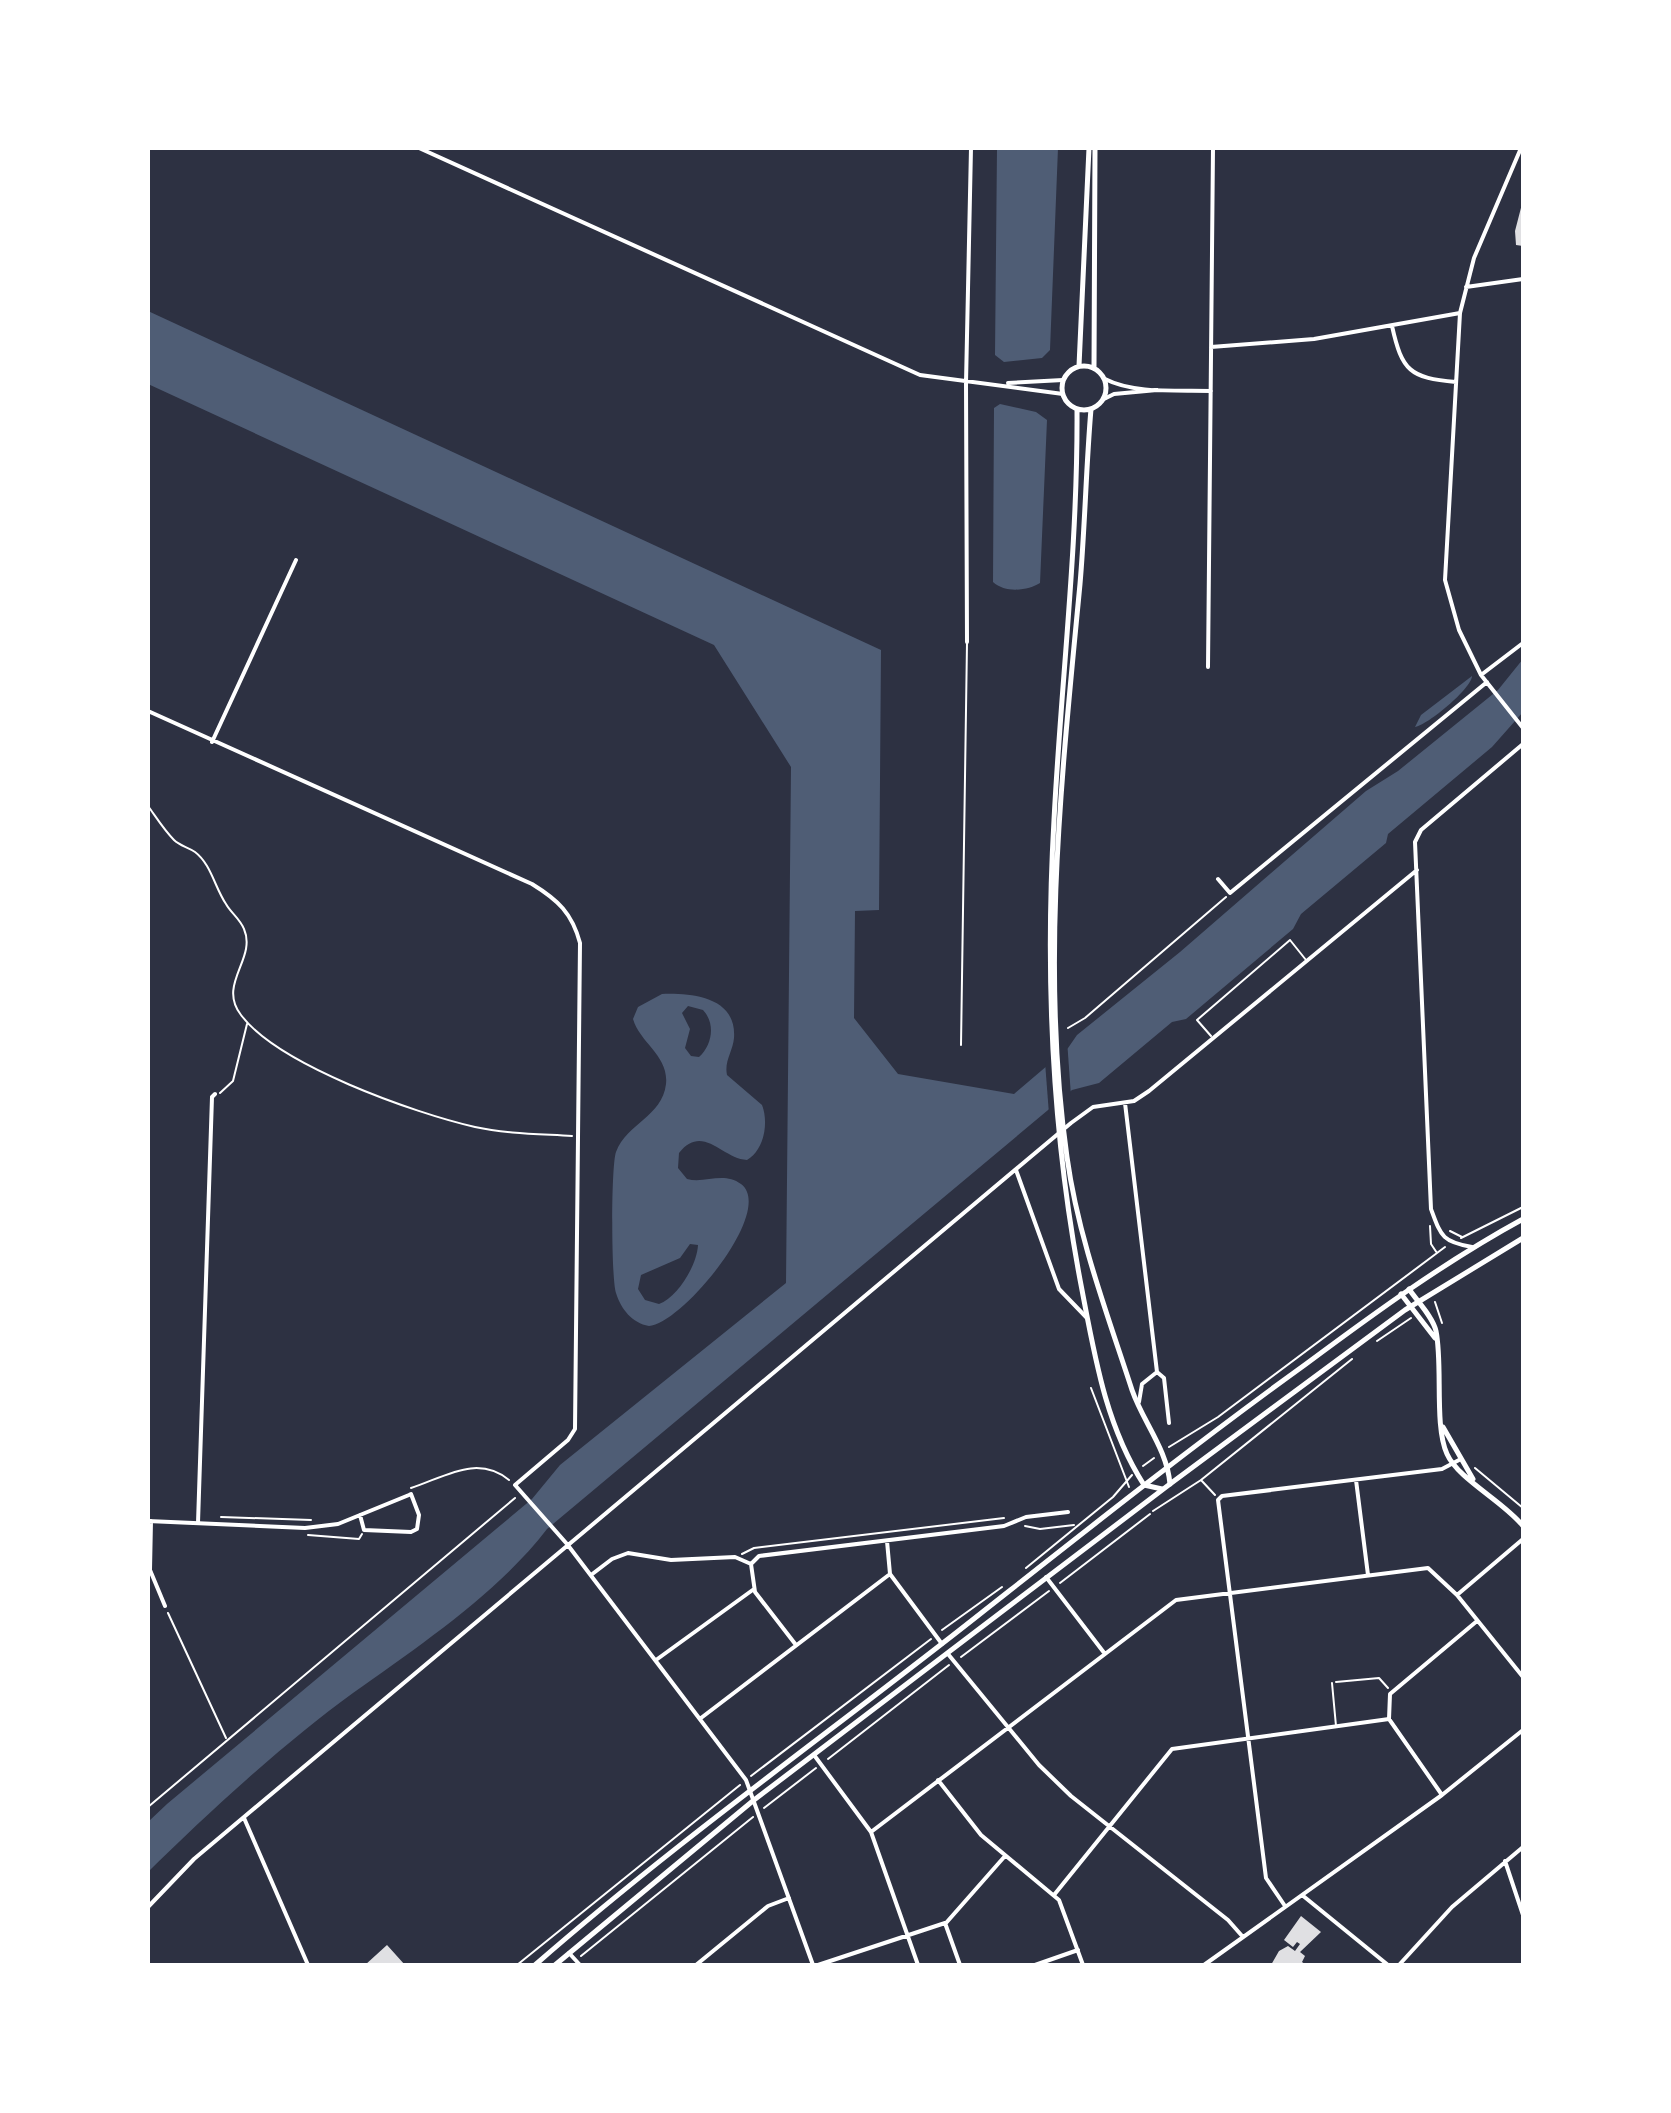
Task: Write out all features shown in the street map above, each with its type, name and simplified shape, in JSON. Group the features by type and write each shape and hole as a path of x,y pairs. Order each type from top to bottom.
{"street":[{"path":"419,148 897,366 936,380 1001,384 1063,380 1079,366 1094,367"},
{"path":"967,642 966,383 971,148"},
{"path":"1079,366 1089,148"},
{"path":"1095,148 1094,367 1105,379 1115,384 1211,391"},
{"path":"1208,667 1213,148"},
{"path":"1521,148 1474,258 1460,313 1445,580 1459,630 1481,675 1523,728"},
{"path":"1466,287 1523,279"},
{"path":"1211,347 1283,343 1460,313"},
{"path":"1392,326 1399,355 1421,377 1456,382"},
{"path":"1104,399 1105,379"},
{"path":"1063,380 1063,394"},
{"path":"1001,384 1063,394 1077,409 1071,590 1054,820 1054,950 1064,1159 1088,1319 1106,1401 1122,1446 1144,1485 1162,1489"},
{"path":"1077,409 1091,409 1114,394 1160,389"},
{"path":"1054,950 1061,792 1083,546 1091,409"},
{"path":"212,742 296,560"},
{"path":"1481,675 1523,643"},
{"path":"1218,879 1230,893 1487,682"},
{"path":"148,711 532,884 567,910 580,943 575,1429 568,1440 515,1485 567,1544 746,1780 816,1965 945,1923 1005,1856"},
{"path":"1472,1247 1450,1243 1438,1228 1431,1209 1416,835 1523,744"},
{"path":"148,1907 194,1859 1093,1107 1125,1103 1149,1091 1417,870"},
{"path":"198,1523 212,1097 215,1094"},
{"path":"1125,1103 1157,1372 1164,1378 1169,1423"},
{"path":"1064,1159 1079,1219 1140,1413 1168,1465 1170,1484"},
{"path":"1016,1170 1059,1289 1088,1319"},
{"path":"535,1965 750,1789 942,1644 1168,1465 1401,1294 1472,1247 1523,1219"},
{"path":"555,1965 754,1800 1162,1489 1417,1301 1523,1238"},
{"path":"1409,1289 1436,1329 1443,1444 1452,1463 1523,1526"},
{"path":"1401,1294 1436,1338"},
{"path":"1140,1413 1138,1393 1142,1384 1157,1372"},
{"path":"1443,1427 1459,1460 1474,1480"},
{"path":"1285,1906 1266,1878 1229,1593 1220,1497 1442,1469 1459,1460"},
{"path":"1356,1480 1368,1575"},
{"path":"165,1606 150,1570 149,1521 305,1528 338,1524 360,1515 409,1495 415,1502 419,1521 415,1531 364,1530 360,1515"},
{"path":"751,1564 759,1556 1004,1526 1026,1517 1068,1512"},
{"path":"1457,1595 1523,1539"},
{"path":"887,1541 890,1574 942,1644"},
{"path":"591,1575 612,1559 628,1553 671,1560 735,1557 751,1564"},
{"path":"751,1564 754,1589 796,1645"},
{"path":"871,1832 1176,1600 1431,1569 1457,1595 1523,1677"},
{"path":"701,1718 890,1574"},
{"path":"1046,1577 1105,1654"},
{"path":"656,1661 754,1589"},
{"path":"1442,1795 1389,1719 1392,1692 1477,1621"},
{"path":"948,1654 1039,1765 1228,1920 1243,1937"},
{"path":"1054,1895 1172,1749 1389,1719"},
{"path":"1206,1964 1442,1795 1523,1730"},
{"path":"814,1755 871,1832 918,1965"},
{"path":"938,1780 981,1835 1062,1903 1083,1965"},
{"path":"244,1818 308,1965"},
{"path":"1399,1965 1452,1907 1523,1847"},
{"path":"1505,1861 1523,1915"},
{"path":"1302,1895 1388,1965"},
{"path":"696,1965 768,1906 789,1898"},
{"path":"945,1923 960,1965"},
{"path":"1035,1965 1078,1950"},
{"path":"569,1953 578,1963"}],"lane":[{"path":"961,1045 967,642"},
{"path":"1213,1039 1197,1020 1290,940 1307,961"},
{"path":"1332,1683 1336,1726"}],"path":[{"path":"148,806 172,838 201,859 227,906 244,928 246,953 233,981 233,999 248,1022 303,1062 348,1083 454,1121 497,1131 580,1137"},
{"path":"1068,1028 1108,1000 1230,893"},
{"path":"215,1094 224,1092 233,1081 248,1022"},
{"path":"1023,1570 1113,1497 1126,1481 1177,1439 1218,1417 1450,1243 1523,1207"},
{"path":"1438,1228 1463,1238"},
{"path":"1431,1237 1437,1253"},
{"path":"1375,1342 1415,1315"},
{"path":"578,1963 821,1764 1152,1513 1201,1480 1354,1357"},
{"path":"1091,1388 1126,1481"},
{"path":"1471,1464 1523,1508"},
{"path":"407,1489 473,1467 498,1471 515,1485"},
{"path":"1201,1480 1220,1497"},
{"path":"148,1807 522,1492"},
{"path":"214,1516 317,1520"},
{"path":"305,1528 310,1538 359,1539 364,1530"},
{"path":"517,1965 746,1780 1002,1587"},
{"path":"165,1606 226,1739"},
{"path":"1332,1683 1379,1678 1392,1692"}],"water":[{"path":"997,148 1058,148 1050,350 1042,358 1004,362 995,355"},
{"path":"148,311 881,650 879,910 855,911 854,1018 898,1074 1014,1094 1068,1048 1077,1035 1180,952 1366,791 1398,771 1498,690 1523,659 1523,712 1492,747 1388,834 1386,843 1301,914 1293,929 1186,1019 1172,1022 1099,1083 1072,1090 547,1529 481,1597 274,1756 148,1872 148,1822 167,1804 532,1499 560,1465 786,1283 791,767 714,645 148,384"},
{"path":"1000,404 1036,412 1047,420 1040,583 1024,589 1004,588 993,582 994,408"},
{"path":"1472,676 1465,689 1448,705 1415,727 1421,715"},
{"path":"662,994 699,997 720,1006 733,1024 734,1038 727,1075 762,1105 765,1120 764,1136 758,1150 747,1160 696,1141 679,1153 678,1168 687,1179 728,1178 741,1184 748,1197 746,1217 736,1240 702,1287 682,1307 649,1326 632,1318 621,1304 616,1293 613,1267 612,1199 616,1152 628,1134 658,1104 666,1084 666,1074 659,1057 633,1019 638,1007","holes":["688,1006 703,1010 710,1022 709,1041 699,1057 691,1056 685,1048 690,1029 682,1013","690,1244 698,1245 697,1253 679,1288 659,1304 645,1300 638,1289 641,1275 680,1258"]}],"pier":[{"path":"1067,1040 1071,1096 1049,1114 1045,1062"}],"building":[{"path":"1523,200 1523,246 1516,245 1515,231"},
{"path":"1301,1916 1321,1932 1300,1952 1305,1956 1302,1962 1306,1965 1271,1965 1279,1951 1288,1946 1295,1951 1300,1944 1297,1942 1293,1947 1284,1940"},
{"path":"387,1945 405,1965 365,1965"}]}
